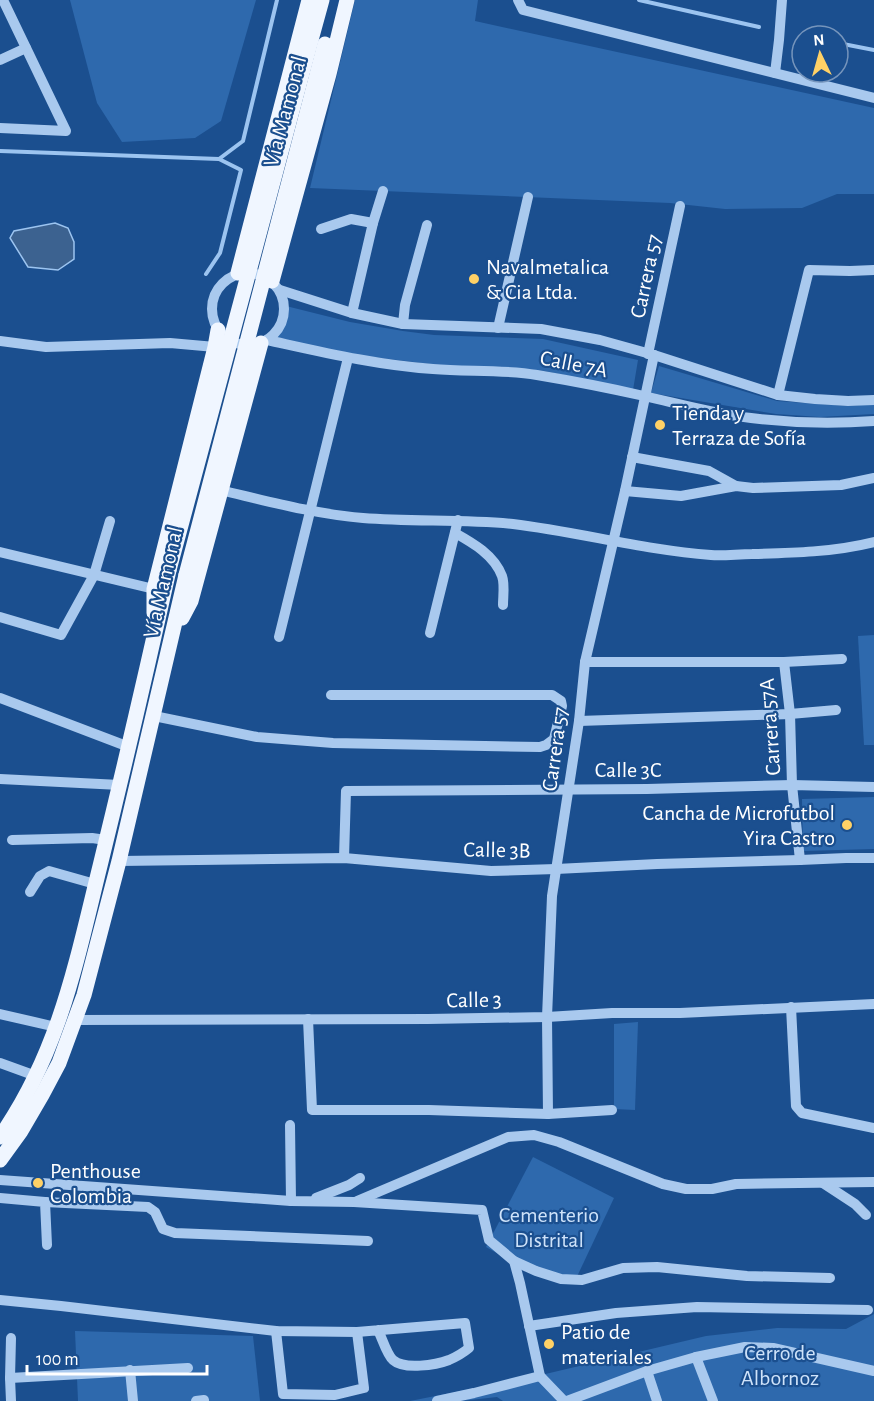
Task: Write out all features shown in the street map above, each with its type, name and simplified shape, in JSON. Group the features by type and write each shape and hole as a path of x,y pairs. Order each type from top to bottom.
{"main road":[{"path":"238,273 309,0"},
{"name":"Vía Mamonal","path":"0,1160 21,1131 59,1063 84,995 119,861 186,575 318,42 322,0"},
{"name":"Vía Mamonal","path":"1,1134 36,1076 71,984 170,570 318,42 337,0"},
{"path":"276,286 347,0"},
{"path":"154,638 154,590 218,330"},
{"path":"171,642 190,601 264,341"}],"street":[{"path":"0,128 66,131 3,0"},
{"path":"518,0 523,10 874,98"},
{"path":"775,73 782,0"},
{"path":"0,60 26,48"},
{"path":"352,313 383,191"},
{"path":"498,328 528,197"},
{"name":"Carrera 57","path":"548,1114 552,896 579,721 585,662 645,396 680,206"},
{"path":"321,229 351,219 374,223"},
{"path":"403,324 405,305 427,225"},
{"path":"778,394 809,270 849,272 874,270"},
{"path":"250,272 262,275 276,286 284,301 284,312 282,323 276,332 264,341 252,345 233,342 225,338 213,321 211,311 215,291 221,283 238,273 250,272"},
{"name":"Calle 7A","path":"276,286 374,319 403,324 541,329 600,340 778,394 815,399 874,400"},
{"name":"Calle 7A","path":"264,341 392,365 434,369 491,370 536,375 752,418 807,422 874,421"},
{"path":"0,342 45,347 170,343 215,346"},
{"path":"279,637 348,358"},
{"path":"632,456 709,471 736,486"},
{"path":"625,491 681,496 736,486 753,488 841,485 874,478"},
{"path":"220,490 310,512 407,521 496,522 712,555 795,553 860,546 874,542"},
{"path":"430,633 458,520"},
{"path":"0,617 61,635 94,575 110,521"},
{"path":"455,533 480,548 494,564 502,577 502,605"},
{"path":"0,552 154,590"},
{"path":"585,662 784,662 842,659"},
{"name":"Carrera 57A","path":"784,662 790,714 792,785 800,861"},
{"path":"154,716 257,737 333,743 540,747 554,739 562,706 561,701 552,695 332,695"},
{"path":"0,698 129,747"},
{"path":"579,721 790,714 836,710"},
{"path":"0,779 120,785"},
{"name":"Calle 3C","path":"344,858 346,791 647,789 792,785 874,787"},
{"path":"12,840 92,838 106,840"},
{"name":"Calle 3B","path":"119,861 344,858 491,871 874,858"},
{"path":"30,892 40,876 50,871 95,884"},
{"name":"Calle 3","path":"75,1020 548,1017 874,1004"},
{"path":"791,1007 796,1106 802,1113 874,1128"},
{"path":"0,1014 56,1027"},
{"path":"308,1020 312,1110 429,1110 548,1114 612,1110"},
{"path":"0,1064 36,1076"},
{"path":"290,1125 291,1201"},
{"path":"354,1202 508,1137 534,1135 559,1142 663,1184 686,1189 712,1189 736,1184 874,1182"},
{"path":"310,1200 349,1185 360,1178"},
{"path":"0,1180 291,1201 354,1202 482,1210 489,1240 514,1261 561,1279 582,1280 623,1268 657,1267 747,1276 830,1278"},
{"path":"823,1183 855,1204 866,1215"},
{"path":"0,1198 148,1207 155,1212 163,1229 175,1233 368,1241"},
{"path":"45,1202 47,1245"},
{"path":"514,1261 540,1376 566,1401 647,1371 696,1357 746,1347 773,1348 874,1371"},
{"path":"0,1300 276,1330 357,1332 378,1330 465,1323 469,1348 446,1361 424,1366 402,1365 392,1360 378,1330"},
{"path":"529,1326 616,1313 697,1307 868,1310"},
{"path":"276,1330 283,1394 335,1395 364,1388 357,1332"},
{"path":"11,1338 11,1401"},
{"path":"696,1357 713,1401"},
{"path":"10,1378 188,1368"},
{"path":"130,1370 133,1401"},
{"path":"647,1371 657,1401"},
{"path":"439,1400 474,1394 540,1376"}],"green space":[{"path":"70,0 256,0 221,121 195,138 122,142 97,103"},
{"path":"355,0 478,0 475,21 874,108 874,194 837,194 802,208 725,209 670,203 310,188"},
{"path":"286,306 350,322 403,331 434,335 543,339 638,360 633,390 545,371 505,367 446,366 348,354 276,338 286,323"},
{"path":"659,366 777,401 848,406 874,404 874,414 820,417 776,414 651,393"},
{"path":"874,635 874,745 864,745 858,636"},
{"path":"874,797 874,849 803,851 802,799"},
{"path":"638,1022 635,1110 614,1109 614,1024"},
{"name":"Cementerio Distrital","path":"533,1157 614,1198 574,1283 532,1273 486,1247"},
{"name":"Cerro de Albornoz","path":"874,1314 874,1401 503,1401 497,1397 461,1401 410,1401 537,1376 706,1336 777,1328 846,1329"},
{"path":"75,1331 253,1336 260,1401 78,1401"}],"shaded area":[{"path":"55,223 68,228 74,242 74,259 58,270 28,267 10,238 14,231"}],"waterway":[{"path":"219,159 243,141 277,0"},
{"path":"639,0 759,27"},
{"path":"850,45 874,50"},
{"path":"0,151 219,159 241,170 220,253 206,274"}],"place":[{"name":"Navalmetalica & Cia Ltda.","path":"474,279"},
{"name":"Tienda y Terraza de Sofía","path":"660,425"},
{"name":"Cancha de Microfutbol Yira Castro","path":"847,825"},
{"name":"Penthouse Colombia","path":"38,1183"},
{"name":"Patio de materiales","path":"549,1344"}]}
